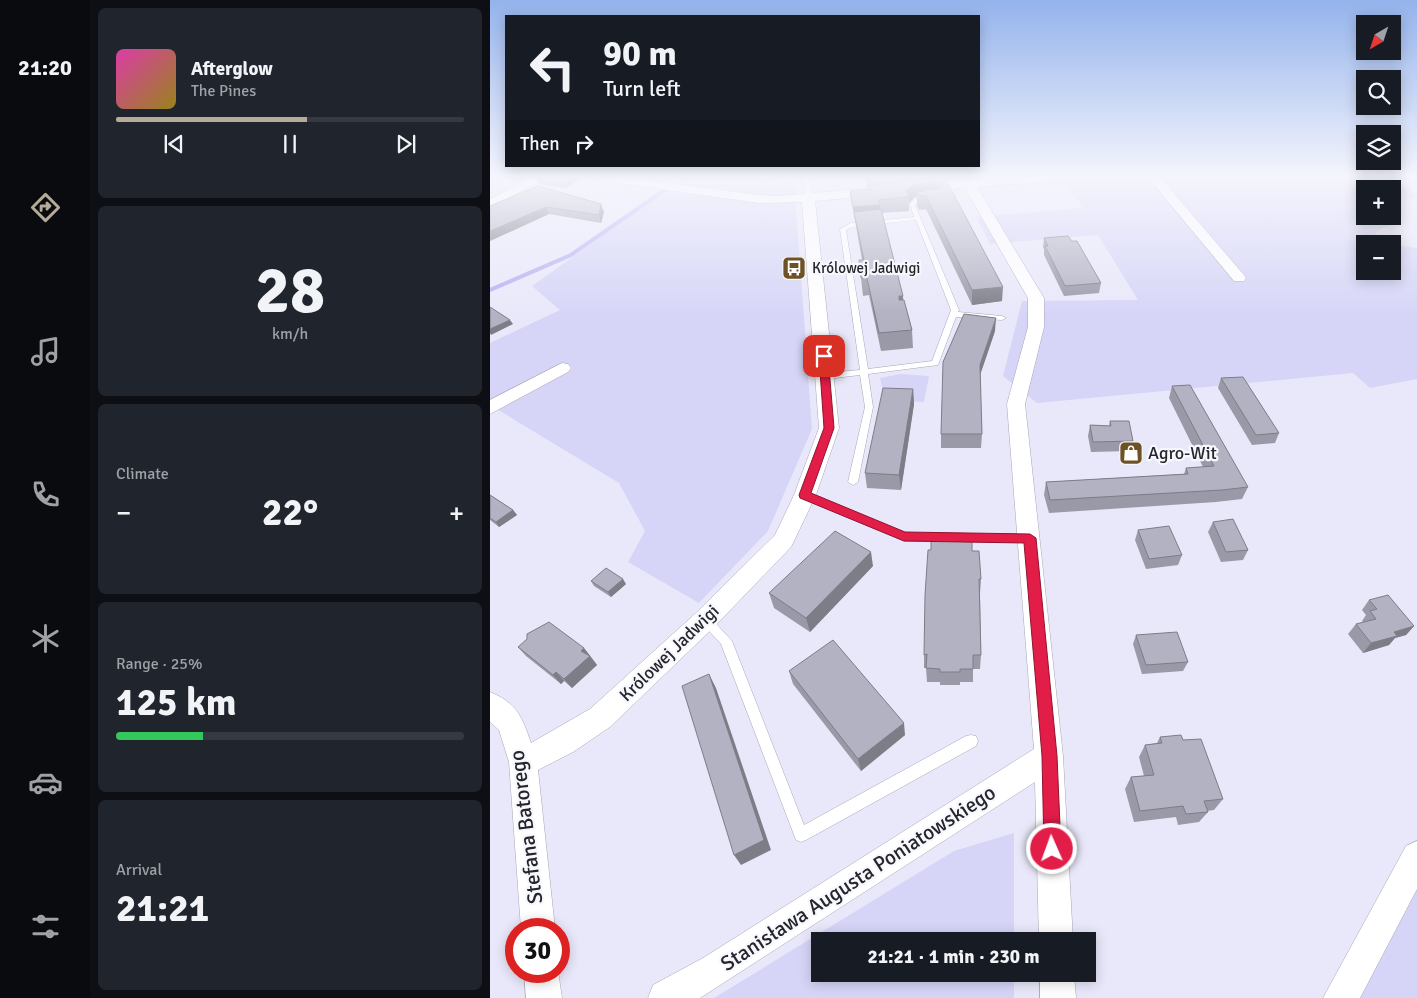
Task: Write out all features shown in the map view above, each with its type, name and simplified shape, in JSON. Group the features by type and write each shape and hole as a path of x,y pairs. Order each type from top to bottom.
{"street":[{"name":"Królowej Jadwigi","path":"523,762 563,742 600,718 705,620 784,541 804,495 829,428 811,223"},
{"path":"992,223 1036,298 1036,327 1016,404 1050,756 1056,932"},
{"path":"1192,223 1239,278"},
{"path":"490,408 562,368"},
{"name":"Stefana Batorego","path":"490,705 510,722 523,762 537,918"},
{"name":"Stanisława Augusta Poniatowskiego","path":"666,998 715,970 1050,756"},
{"path":"1341,998 1417,858"},
{"path":"1057,982 1058,998"},
{"path":"542,983 544,998"}],"lane":[{"path":"853,482 869,407 843,229 851,225 874,223"},
{"path":"826,376 935,363 954,310 920,223"},
{"path":"953,314 1002,318"},
{"path":"804,495 904,537 1030,538"},
{"path":"705,620 726,641 801,835 971,742"}],"shaded area":[{"path":"621,223 797,223 812,429 768,531 699,603 628,562 645,531 619,483 490,405 490,343 560,310 532,286"},
{"path":"979,223 1356,223 1356,225 1388,225 1375,233 1377,235 1356,235 1356,280 1401,280 1401,246 1417,248 1417,379 1370,388 1353,373 1037,403 1003,376 1022,301 1138,300 1098,235 990,244"},
{"path":"900,374 929,376 924,402 885,400 880,378"},
{"path":"1014,833 1014,932 822,932 954,851"},
{"path":"1417,857 1417,998 1341,998"},
{"path":"811,939 811,982 1014,982 1014,998 714,998"}],"building":[{"path":"490,223 510,223 490,231"},
{"path":"856,223 884,223 903,296 899,296 899,300 904,300 912,330 879,333 867,278 861,278 859,260 864,260"},
{"path":"939,223 969,223 1003,287 972,290"},
{"path":"1068,236 1072,241 1077,241 1101,283 1065,286 1045,246 1048,246 1044,238"},
{"path":"490,307 510,320 490,329"},
{"path":"964,314 996,318 980,365 982,434 941,434 943,362"},
{"path":"1243,377 1279,433 1256,435 1221,378"},
{"path":"1190,385 1248,487 1050,500 1046,482 1188,474 1186,468 1214,466 1172,386"},
{"path":"883,388 913,389 899,475 865,473"},
{"path":"1110,421 1129,421 1133,441 1093,442 1090,425 1111,426"},
{"path":"490,495 513,510 496,522 490,518"},
{"path":"1233,519 1248,550 1226,552 1213,522"},
{"path":"1169,526 1182,555 1149,559 1138,530"},
{"path":"835,531 871,552 806,618 769,593"},
{"path":"931,541 972,541 972,551 979,551 981,655 973,655 973,669 960,669 960,672 940,672 940,669 926,668 927,654 924,655 925,595 928,550 931,550"},
{"path":"606,568 623,579 608,592 591,581"},
{"path":"1388,595 1414,626 1394,632 1397,636 1371,643 1356,624 1376,619 1370,611 1377,609 1369,600"},
{"path":"549,622 584,648 581,651 590,656 564,679 556,672 553,675 518,647 527,639 527,634"},
{"path":"1177,632 1188,662 1146,665 1136,635"},
{"path":"833,640 904,723 858,759 789,671"},
{"path":"709,674 764,840 734,855 682,686"},
{"path":"1181,735 1183,740 1201,739 1223,799 1204,801 1208,812 1186,814 1183,806 1140,811 1131,777 1154,775 1145,745 1162,743 1160,737"}],"waterway":[{"path":"490,290 571,255 618,223"}],"place":[{"name":"Królowej Jadwigi","path":"794,268"},
{"name":"Agro-Wit","path":"1131,453"}],"route":[{"path":"824,356 829,428 804,495 904,537 1030,538 1050,756 1052,849"}]}
